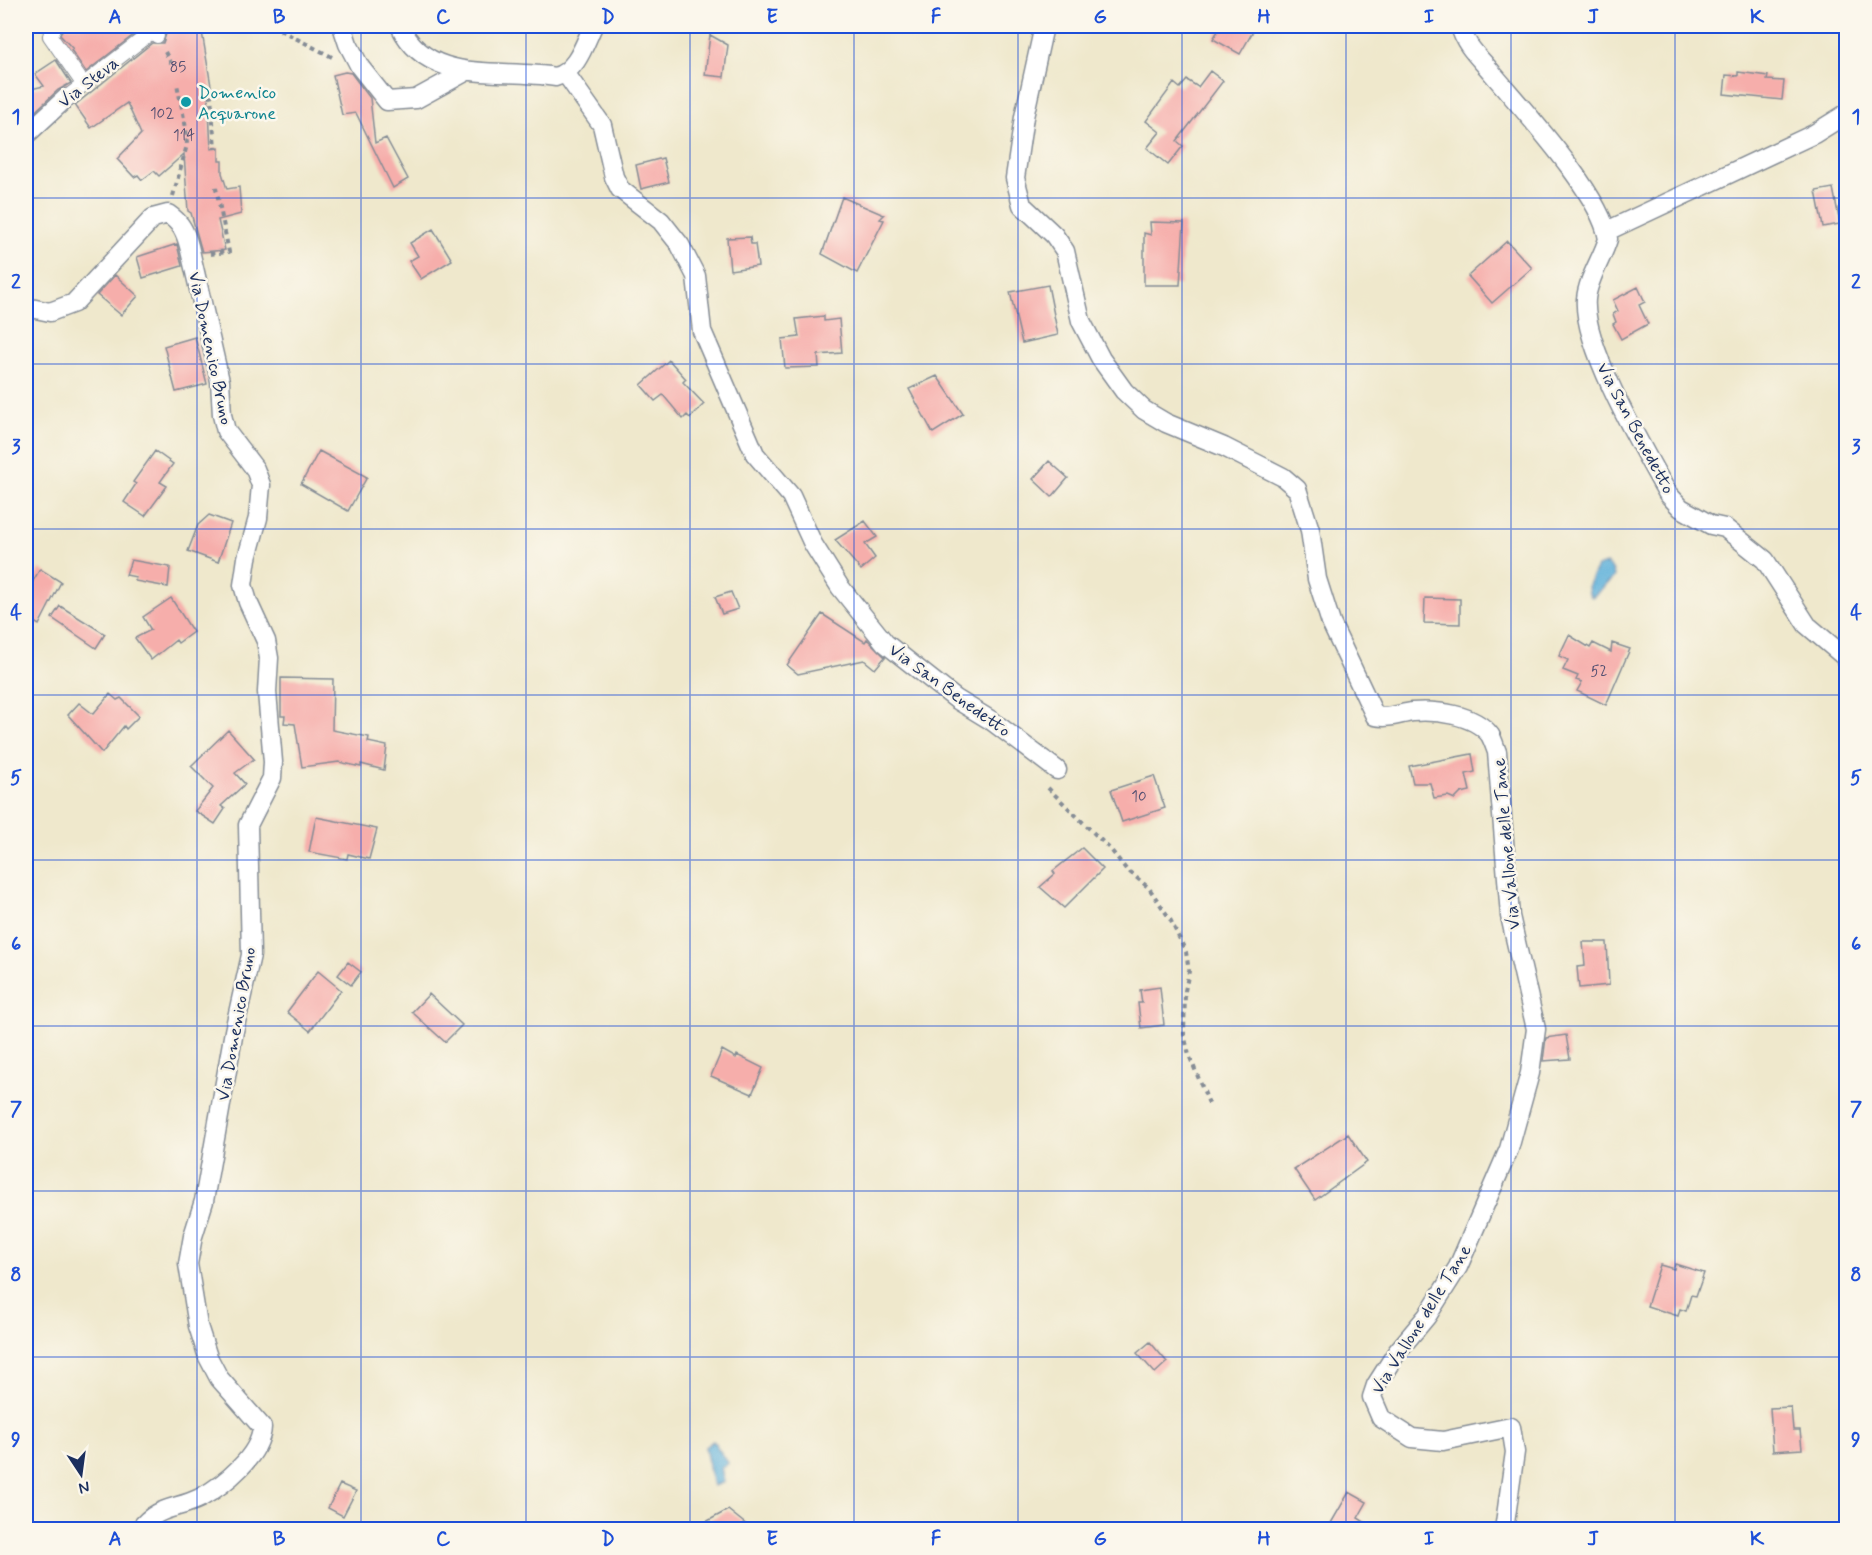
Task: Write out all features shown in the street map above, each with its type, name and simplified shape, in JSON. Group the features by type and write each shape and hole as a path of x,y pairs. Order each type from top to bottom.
{"street":[{"path":"55,26 50,36 84,85"},
{"path":"342,26 360,67 387,101 416,99 465,72"},
{"path":"400,26 412,45 450,69 465,72 536,74 555,77 566,74 593,26"},
{"name":"Via Vallone delle Tane","path":"1044,26 1024,117 1016,177 1022,205 1054,235 1065,251 1081,321 1101,358 1124,391 1144,410 1166,423 1224,447 1283,477 1297,489 1310,530 1317,579 1331,623 1375,716 1386,718 1427,711 1450,714 1470,721 1490,734 1497,752 1510,916 1536,1029 1530,1072 1509,1149 1458,1268 1427,1316 1396,1352 1376,1384 1372,1397 1381,1418 1412,1438 1443,1441 1511,1427 1515,1452 1504,1530"},
{"path":"1460,26 1472,51 1554,147 1597,209 1607,231 1814,134 1846,114"},
{"name":"Via Steva","path":"26,135 66,98 155,33"},
{"name":"Via San Benedetto","path":"566,74 602,125 614,177 620,189 661,221 680,245 696,276 702,331 755,454 791,495 813,544 840,587 885,643 956,699 992,721 1051,777"},
{"path":"26,307 50,312 74,303 153,218 168,214"},
{"name":"Via Domenico Bruno","path":"140,1530 148,1518 170,1506 198,1499 221,1485 262,1439 262,1427 219,1378 208,1357 198,1326 188,1264 193,1236 206,1191 234,1031 251,955 248,825 272,778 271,723 267,692 269,658 266,641 248,602 243,585 246,558 258,518 261,485 255,469 226,431 222,415 220,381 187,239 181,224 168,214"},
{"name":"Via San Benedetto","path":"1607,231 1608,239 1586,298 1589,326 1605,374 1668,494 1681,508 1711,525 1725,528 1765,560 1807,625 1846,658"}],"path":[{"path":"272,26 327,55 360,67"},
{"path":"111,28 115,33"},
{"path":"165,52 171,63"},
{"path":"168,214 187,145 184,104 177,84"},
{"path":"208,96 211,96 215,148"},
{"path":"215,183 229,252"},
{"path":"1051,777 1053,795 1111,850 1126,869 1149,888 1170,919 1186,952 1189,971 1185,991 1184,1034 1189,1055 1210,1106"}],"water":[{"path":"1606,564 1612,569 1614,577 1592,597 1589,594 1588,585 1597,567"},
{"path":"713,1441 728,1463 721,1468 724,1482 713,1486 705,1447"}],"building":[{"path":"64,26 145,26 86,72 71,50 73,49 60,35"},
{"path":"160,26 201,26 212,92 208,92 211,149 219,148 219,161 222,161 222,173 227,189 239,187 241,214 218,220 225,250 202,252 191,213 188,211 184,154 159,176 154,171 142,180 138,175 134,177 117,159 141,134 127,103 91,128 75,105 152,43 163,43 166,34"},
{"path":"1221,26 1256,26 1240,54 1213,39"},
{"path":"710,35 728,45 724,77 705,75"},
{"path":"56,60 71,83 58,90 26,120 26,90 44,86 35,74"},
{"path":"1210,71 1223,81 1177,141 1183,146 1168,165 1147,148 1160,132 1146,121 1174,83 1180,88 1187,80 1198,87"},
{"path":"1738,72 1768,76 1767,80 1784,81 1782,100 1724,94 1726,75 1738,76"},
{"path":"351,73 370,98 375,143 386,138 408,179 393,188 356,113 342,115 333,75"},
{"path":"663,158 669,182 641,189 636,165"},
{"path":"1833,188 1840,224 1823,227 1816,191"},
{"path":"842,197 884,215 880,219 884,220 857,273 822,254"},
{"path":"1150,222 1184,223 1180,285 1144,285 1144,233 1151,235"},
{"path":"433,229 452,260 421,279 409,261 418,256 410,243"},
{"path":"750,237 751,244 755,244 758,266 730,270 727,238"},
{"path":"1507,241 1532,268 1492,303 1468,276"},
{"path":"177,244 182,266 143,278 137,257"},
{"path":"115,275 138,296 121,315 97,295"},
{"path":"1048,285 1058,335 1022,343 1010,292"},
{"path":"1638,287 1645,302 1639,305 1648,324 1621,339 1613,324 1616,322 1613,314 1618,311 1613,300"},
{"path":"824,316 824,321 839,319 842,353 818,355 819,367 785,368 782,339 799,337 796,319"},
{"path":"195,337 207,384 176,392 164,346"},
{"path":"669,360 686,379 683,382 704,404 690,418 687,415 683,419 663,395 655,401 641,385"},
{"path":"937,376 963,414 933,433 909,389"},
{"path":"155,451 173,464 160,482 167,486 145,516 124,502 136,484 133,482"},
{"path":"319,451 367,477 348,511 301,484"},
{"path":"1049,461 1068,478 1052,497 1033,479"},
{"path":"209,515 231,523 218,562 188,551 198,525"},
{"path":"865,521 877,537 865,544 875,558 861,570 835,540"},
{"path":"131,560 170,567 168,587 135,581 136,577 126,575"},
{"path":"40,569 61,582 39,625 26,617 26,593"},
{"path":"731,592 738,609 722,614 715,597"},
{"path":"171,598 193,632 178,643 176,640 151,660 135,638 151,630 143,617"},
{"path":"1425,598 1460,599 1460,624 1424,623"},
{"path":"60,606 105,634 96,648 52,618"},
{"path":"822,614 865,642 867,639 885,657 875,669 864,660 798,674 787,665"},
{"path":"1569,635 1590,648 1593,643 1611,652 1612,643 1630,649 1606,705 1577,691 1582,682 1576,680 1578,676 1563,670 1568,660 1559,656"},
{"path":"281,678 333,679 332,730 369,737 368,742 387,746 384,770 361,764 361,767 339,762 302,767 295,724 284,723 285,716 281,716"},
{"path":"110,694 117,700 121,698 139,716 126,729 124,726 102,753 68,715 79,703 93,714"},
{"path":"228,730 254,759 235,773 245,784 221,806 225,809 215,824 195,811 213,788 191,766"},
{"path":"1472,754 1475,772 1466,774 1470,791 1461,793 1455,799 1448,796 1434,798 1430,783 1413,783 1409,766"},
{"path":"1154,776 1165,808 1122,822 1111,790"},
{"path":"316,817 377,829 369,859 348,854 347,859 309,852"},
{"path":"1082,848 1103,869 1064,908 1040,887 1055,874 1053,871"},
{"path":"1583,942 1607,942 1609,985 1579,988 1577,967 1585,966"},
{"path":"348,962 361,972 351,985 338,975"},
{"path":"318,971 341,990 310,1031 287,1012"},
{"path":"1160,987 1164,1025 1141,1028 1138,1003 1142,1003 1140,990"},
{"path":"429,994 462,1025 445,1042 412,1012"},
{"path":"1566,1035 1570,1059 1543,1061 1546,1038"},
{"path":"722,1050 763,1068 752,1094 711,1076"},
{"path":"1348,1134 1367,1162 1315,1200 1294,1169"},
{"path":"1675,1264 1704,1273 1696,1296 1691,1295 1686,1311 1680,1309 1678,1316 1647,1306 1660,1265 1674,1269"},
{"path":"1150,1342 1167,1362 1155,1373 1137,1353"},
{"path":"1791,1407 1793,1430 1800,1430 1802,1449 1773,1451 1770,1408"},
{"path":"340,1484 356,1491 343,1516 328,1508"},
{"path":"1349,1492 1367,1502 1358,1518 1377,1530 1327,1530"},
{"path":"728,1510 753,1530 691,1530"}],"place":[{"name":"Domenico Acquarone","path":"186,102"}]}
